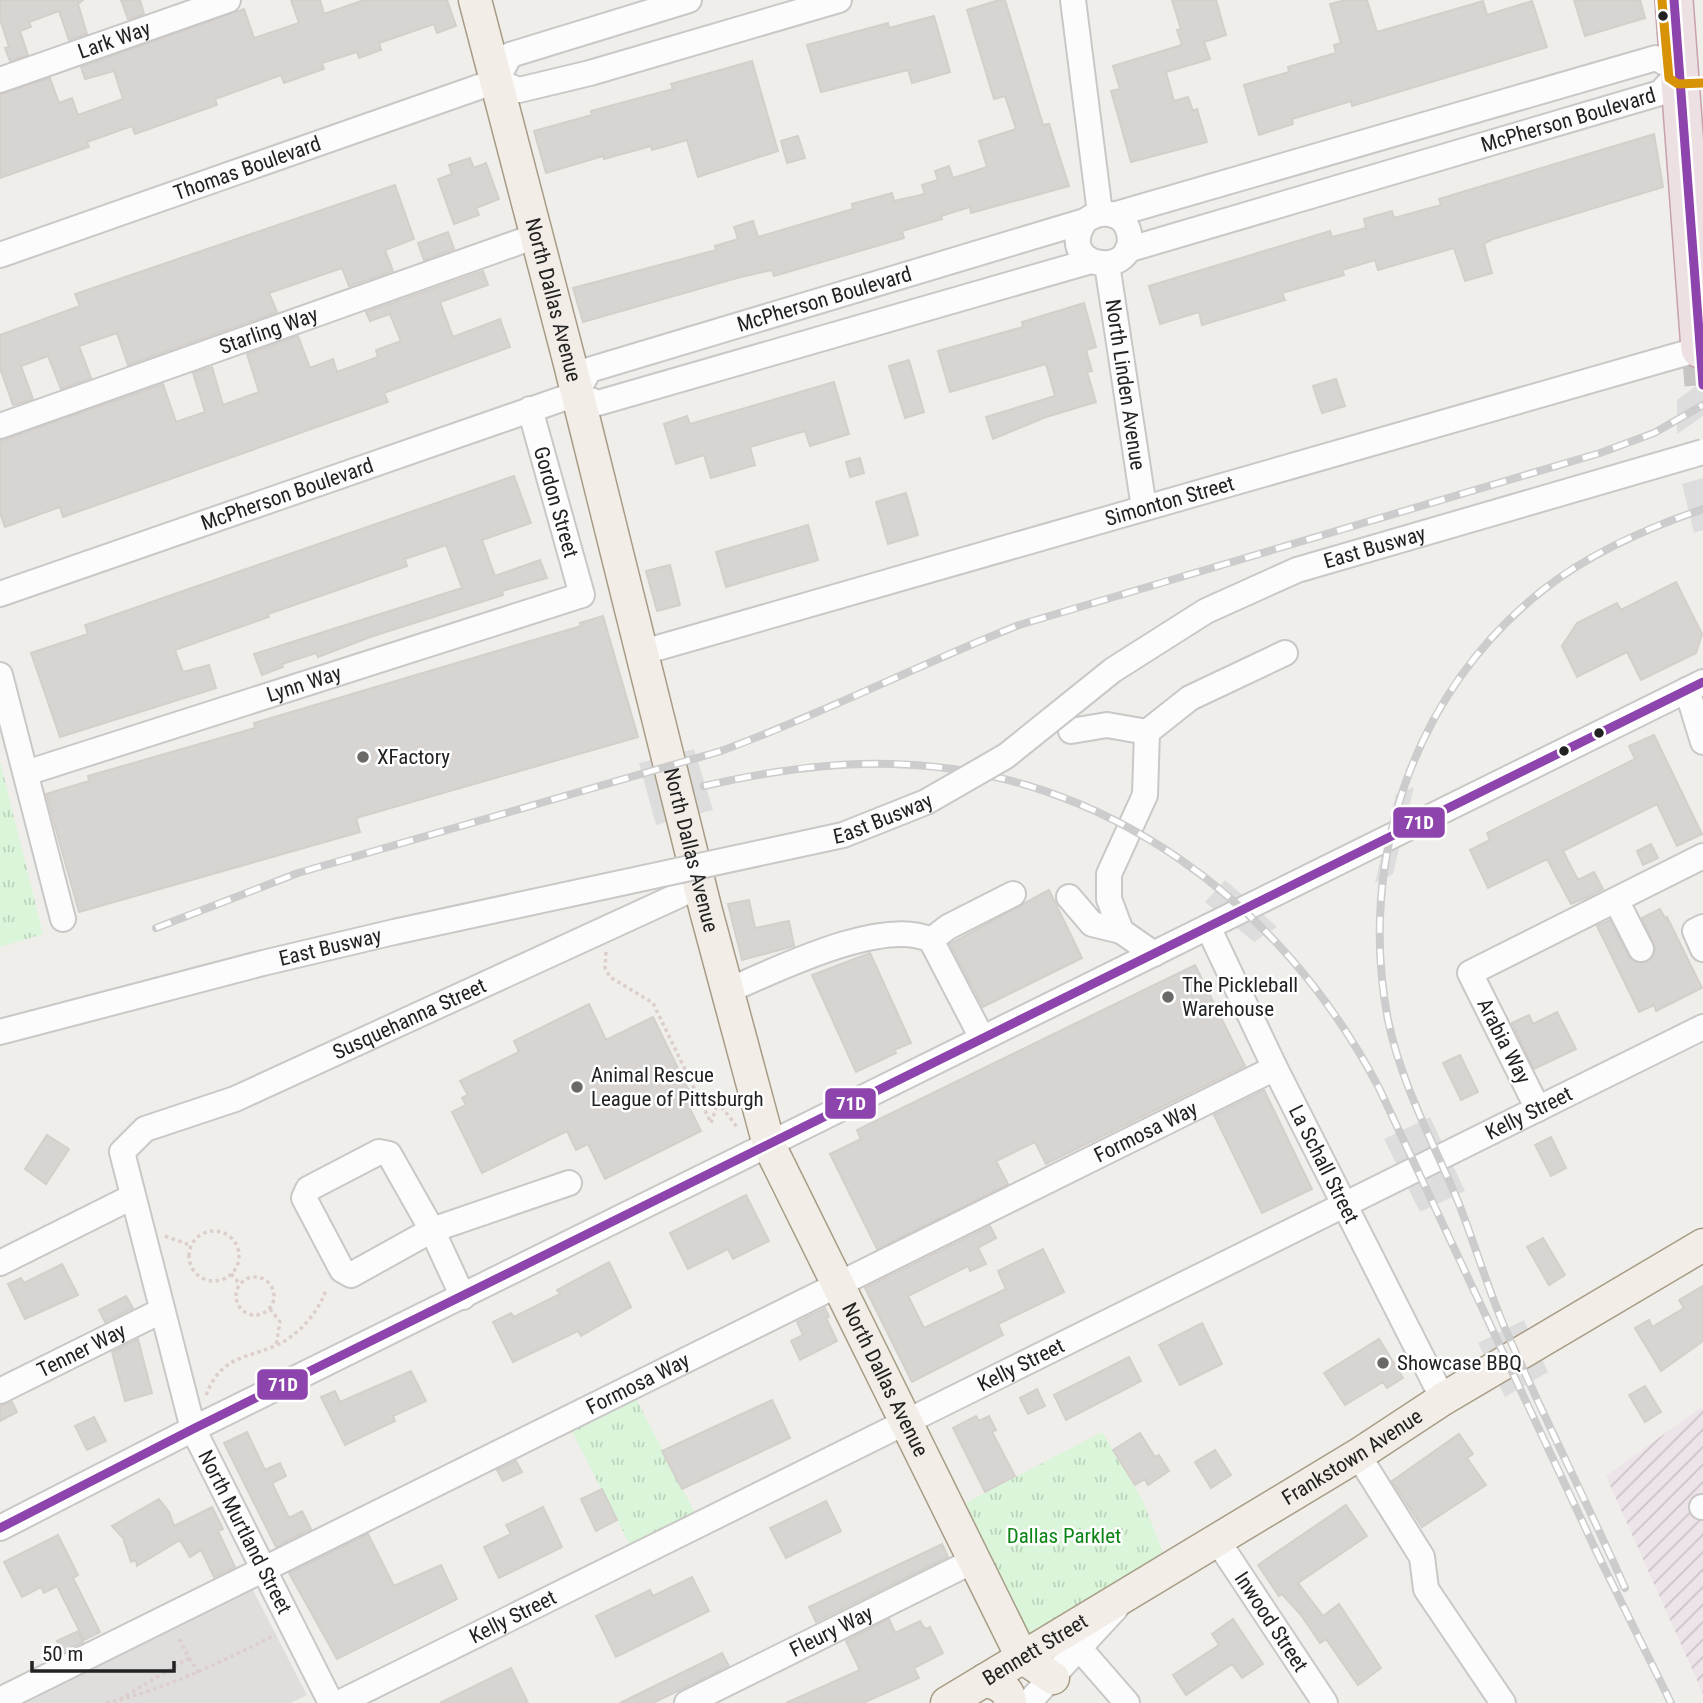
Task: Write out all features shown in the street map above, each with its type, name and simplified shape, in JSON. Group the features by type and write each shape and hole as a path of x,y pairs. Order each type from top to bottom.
{"highway":[{"path":"1674,0 1691,71 1700,349"}],"main road":[{"name":"North Dallas Avenue","path":"475,0 537,236 699,886 769,1145 908,1421 1022,1657"},
{"name":"Frankstown Avenue","path":"1126,1597 1443,1399 1703,1245"},
{"name":"Bennett Street","path":"947,1703 1126,1597"},
{"path":"1022,1657 1053,1678"},
{"path":"985,1680 1002,1686 1010,1697 1010,1703"}],"street":[{"name":"Lark Way","path":"0,80 228,0"},
{"path":"689,0 510,54 496,80 519,90 590,73 839,0"},
{"path":"1073,0 1099,216"},
{"name":"McPherson Boulevard","path":"576,394 589,370 1099,216 1656,58 1691,71"},
{"name":"McPherson Boulevard","path":"0,594 576,394 598,403 1108,258 1405,167 1660,93 1691,71"},
{"name":"Thomas Boulevard","path":"0,255 496,80"},
{"path":"1396,132 1405,167"},
{"path":"1099,216 1128,229 1108,258 1079,244 1081,228 1099,216"},
{"name":"Starling Way","path":"0,426 537,236"},
{"name":"North Linden Avenue","path":"1108,258 1144,508"},
{"path":"830,297 839,334"},
{"name":"Simonton Street","path":"640,653 1700,349"},
{"name":"Gordon Street","path":"530,409 582,595"},
{"name":"East Busway","path":"0,1032 263,963 394,932 751,858 843,835 926,802 1006,756 1113,670 1206,611 1286,575 1703,452"},
{"name":"Lynn Way","path":"26,772 582,595"},
{"path":"1071,731 1107,725 1147,732 1190,698 1285,653"},
{"path":"0,675 63,919"},
{"path":"0,1528 193,1429 1695,686 1703,742"},
{"path":"1121,931 1109,899 1109,874 1145,795 1147,732"},
{"path":"1641,949 1616,900 1703,856"},
{"name":"Susquehanna Street","path":"122,1152 145,1129 235,1099 699,886"},
{"path":"931,940 948,927 1013,894"},
{"path":"1069,897 1092,925 1121,931 1154,954"},
{"name":"Arabia Way","path":"1538,1109 1470,973 1616,900"},
{"name":"La Schall Street","path":"1209,927 1275,1068 1443,1399"},
{"path":"1703,927 1695,931 1703,949"},
{"path":"727,991 849,940 920,934 931,940 982,1038"},
{"name":"Kelly Street","path":"339,1703 1703,1027"},
{"name":"Formosa Way","path":"0,1700 1275,1068"},
{"name":"North Murtland Street","path":"122,1152 193,1429 331,1703"},
{"path":"463,1297 432,1230 388,1154 379,1152 308,1189 304,1198 342,1270 351,1275 432,1230 569,1183"},
{"path":"0,1263 132,1197"},
{"name":"Tenner Way","path":"0,1391 161,1311"},
{"path":"1357,1455 1422,1557 1426,1590 1503,1703"},
{"name":"Inwood Street","path":"1217,1541 1325,1703"},
{"name":"Fleury Way","path":"687,1703 975,1560"},
{"name":"Frankstown Avenue","path":"1028,1703 1126,1597"},
{"path":"1080,1649 1127,1703"}],"path":[{"path":"606,950 605,968 610,977 653,1003 711,1123 719,1102 739,1130"},
{"path":"211,1231 226,1234 239,1253 239,1261 231,1274 215,1281 199,1276 189,1262 191,1245 203,1233 211,1231"},
{"path":"159,1234 191,1245"},
{"path":"231,1274 240,1284"},
{"path":"258,1277 269,1283 275,1294 270,1309 256,1316 244,1312 236,1302 240,1284 258,1277"},
{"path":"204,1401 209,1386 230,1363 242,1355 276,1346 310,1319 326,1290"},
{"path":"270,1309 280,1322 276,1346"},
{"path":"173,1625 198,1673"},
{"path":"106,1703 133,1698 198,1673 277,1634"},
{"path":"117,1700 189,1658"}],"shaded area":[{"path":"1703,1406 1703,1694 1606,1476"},
{"path":"253,1590 307,1695 291,1703 25,1703"}],"green space":[{"path":"0,761 43,934 0,947"},
{"path":"630,1387 698,1519 633,1551 566,1420"},
{"name":"Dallas Parklet","path":"1102,1432 1143,1501 1166,1560 1026,1644 958,1507"}],"pier":[{"path":"1703,381 1703,416 1677,434 1677,400"},
{"path":"1703,478 1703,530 1694,533 1682,484"},
{"path":"694,749 713,810 656,825 639,763"},
{"path":"1414,787 1393,874 1375,883 1396,794"},
{"path":"1225,880 1277,927 1254,942 1205,902"},
{"path":"1430,1117 1465,1191 1420,1212 1384,1139"},
{"path":"1524,1320 1548,1372 1505,1397 1478,1343"}],"building":[{"path":"0,0 83,0 78,4 87,34 69,40 59,11 29,22 31,27 20,31 28,55 10,61 5,48 9,47 0,19"},
{"path":"121,0 140,0 144,14 128,19"},
{"path":"291,0 320,0 324,14 364,0 447,0 456,26 437,33 434,24 379,43 381,50 359,58 357,52 322,63 324,69 284,83 281,75 215,99 217,105 135,134 132,126 87,142 89,147 0,178 0,94 50,78 59,103 72,98 78,115 123,99 114,71 85,79 81,67 244,9 254,38 299,23"},
{"path":"1005,0 1043,125 1049,124 1069,186 971,213 970,207 902,231 904,238 774,276 772,270 737,278 583,322 573,288 716,250 715,246 738,239 734,227 753,221 758,237 853,209 852,204 892,193 894,201 925,194 922,185 938,180 935,171 949,166 953,178 987,167 979,141 1016,129 1005,96 994,99 967,10"},
{"path":"1172,0 1216,0 1226,35 1204,42 1210,59 1166,72 1174,101 1188,97 1193,111 1197,109 1207,142 1131,162 1111,91 1120,89 1113,66 1182,45 1177,30 1181,29"},
{"path":"1346,0 1367,0 1377,32 1483,1 1487,15 1532,1 1547,47 1352,106 1351,101 1292,119 1293,124 1259,135 1244,85 1289,72 1288,67 1336,53 1334,45 1341,43 1330,4"},
{"path":"1574,0 1640,0 1645,18 1585,36"},
{"path":"934,16 950,72 912,83 908,70 821,92 807,45 888,23 889,28"},
{"path":"752,61 778,151 698,177 687,140 652,150 651,146 604,159 603,156 546,173 534,131 592,115 591,111 673,89 671,84"},
{"path":"1654,134 1663,187 1493,239 1484,244 1492,273 1465,281 1454,248 1378,270 1375,260 1342,270 1344,275 1282,293 1285,300 1202,325 1199,312 1160,324 1149,286 1330,231 1332,237 1366,228 1364,219 1392,211 1394,218 1441,205 1439,199"},
{"path":"798,136 805,158 787,163 781,141"},
{"path":"470,158 474,168 486,163 499,199 476,208 479,215 454,224 438,179 452,174 449,165"},
{"path":"395,185 414,239 385,250 393,271 349,286 342,268 269,293 277,312 128,365 117,333 79,346 91,378 61,389 48,356 21,366 33,399 13,405 0,368 0,335 80,306 75,294"},
{"path":"448,232 454,249 424,260 418,243"},
{"path":"483,271 488,285 440,302 453,337 500,319 510,347 384,393 388,402 63,517 60,507 5,527 0,513 0,441 163,384 176,422 205,412 193,373 212,367 223,405 259,392 247,354 298,336 310,368 333,359 337,372 378,357 376,350 401,341 390,314 370,321 366,312"},
{"path":"1084,303 1096,347 1086,350 1092,371 1087,372 1096,402 1046,417 993,439 986,417 1055,396 1046,364 950,392 938,351 1023,327 1022,322"},
{"path":"909,360 924,412 905,418 889,366"},
{"path":"1336,379 1345,406 1322,413 1313,386"},
{"path":"834,382 849,434 810,446 805,431 750,447 755,465 711,478 704,455 676,464 664,424 687,416 690,424"},
{"path":"860,458 864,473 850,477 846,462"},
{"path":"514,476 531,523 482,540 495,576 540,560 547,578 502,591 503,595 373,636 318,657 316,653 282,664 283,667 262,675 254,654 462,588 446,545 405,559 407,566 268,614 269,617 175,650 183,672 209,665 216,688 60,737 31,653 88,634 85,625"},
{"path":"906,493 918,535 888,544 876,502"},
{"path":"808,525 818,560 726,587 716,552"},
{"path":"670,565 680,605 657,611 646,571"},
{"path":"1676,582 1702,634 1696,653 1641,680 1627,652 1577,677 1562,646 1577,623 1617,603 1621,610"},
{"name":"XFactory","path":"603,616 638,737 356,818 360,832 79,912 46,794 89,781 88,776 255,728 254,723 581,626 580,623"},
{"path":"1654,735 1702,834 1677,846 1657,804 1563,851 1578,880 1594,872 1603,889 1590,896 1571,904 1547,859 1488,888 1470,850 1490,840 1487,833 1635,759 1629,746"},
{"path":"1651,844 1658,858 1643,865 1637,851"},
{"path":"1049,890 1082,958 983,1007 950,944"},
{"path":"749,900 755,928 789,921 794,946 742,960 728,904"},
{"path":"1660,909 1665,918 1667,917 1702,988 1656,1011 1654,1005 1639,1012 1597,926 1610,920 1628,956 1634,962 1647,962 1656,949 1642,918"},
{"path":"870,953 911,1043 856,1072 812,975"},
{"path":"1195,965 1245,1066 1046,1164 1035,1142 996,1161 1008,1184 877,1249 830,1154 861,1139 857,1130"},
{"name":"Animal Rescue League of Pittsburgh","path":"589,1004 606,1040 653,1017 690,1093 684,1097 701,1131 605,1179 588,1144 576,1150 567,1131 482,1173 452,1112 466,1105 462,1098 468,1095 460,1081 519,1052 514,1041"},
{"path":"1557,1012 1576,1049 1534,1069 1512,1023 1529,1015 1533,1024"},
{"path":"1460,1055 1478,1092 1461,1100 1443,1063"},
{"path":"1264,1090 1312,1189 1262,1213 1214,1115"},
{"path":"47,1135 69,1149 46,1184 25,1169"},
{"path":"1551,1137 1566,1168 1551,1176 1535,1145"},
{"path":"746,1195 769,1241 733,1259 728,1249 688,1269 670,1233"},
{"path":"990,1226 996,1238 978,1248 986,1264 970,1271 968,1266 908,1296 924,1328 1006,1289 998,1271 1043,1249 1064,1292 998,1324 1003,1335 912,1382 865,1288"},
{"path":"1543,1238 1565,1275 1549,1285 1527,1247"},
{"path":"609,1262 631,1307 581,1336 578,1331 513,1362 493,1322 511,1313 514,1317 560,1294 557,1290"},
{"path":"62,1264 78,1295 25,1319 8,1284 21,1278 24,1283"},
{"path":"1703,1286 1703,1341 1661,1371 1635,1328 1649,1320 1652,1327 1684,1308 1679,1300"},
{"path":"126,1296 133,1308 105,1322 99,1310"},
{"path":"825,1308 829,1317 826,1318 837,1341 800,1360 791,1341 803,1335 797,1322"},
{"path":"1202,1323 1222,1364 1180,1385 1159,1345"},
{"path":"138,1339 152,1393 125,1401 112,1352"},
{"path":"1379,1339 1403,1378 1387,1388 1383,1382 1345,1405 1324,1373"},
{"path":"1129,1357 1141,1381 1066,1420 1054,1395"},
{"path":"411,1371 426,1401 393,1416 395,1421 345,1445 321,1397 335,1391 340,1402"},
{"path":"1645,1386 1661,1412 1645,1422 1629,1395"},
{"path":"1037,1389 1045,1406 1028,1414 1020,1398"},
{"path":"772,1400 790,1438 682,1489 662,1451"},
{"path":"12,1402 17,1412 0,1421 0,1406"},
{"path":"976,1416 979,1421 989,1416 996,1430 992,1432 1015,1476 985,1492 953,1428"},
{"path":"94,1417 106,1441 87,1450 75,1426"},
{"path":"247,1432 265,1470 280,1463 286,1476 272,1483 289,1518 302,1511 311,1529 276,1547 224,1443"},
{"path":"1140,1433 1155,1457 1159,1455 1169,1471 1148,1485 1145,1479 1135,1485 1113,1450"},
{"path":"1459,1434 1473,1454 1467,1458 1486,1485 1422,1527 1392,1481"},
{"path":"1215,1450 1231,1475 1211,1488 1195,1462"},
{"path":"516,1461 522,1472 503,1481 497,1470"},
{"path":"602,1489 617,1520 596,1531 581,1499"},
{"path":"159,1499 169,1512 174,1526 212,1507 223,1529 218,1531 235,1567 214,1577 201,1550 190,1557 180,1540 137,1566 136,1560 131,1562 123,1538 112,1526"},
{"path":"826,1501 841,1531 786,1558 770,1528"},
{"path":"1346,1505 1367,1536 1298,1583 1323,1616 1339,1604 1381,1668 1358,1685 1326,1639 1320,1643 1301,1615 1282,1594 1279,1596 1258,1565"},
{"path":"543,1507 562,1547 499,1578 484,1547 511,1534 506,1525"},
{"path":"368,1534 394,1586 441,1565 457,1599 337,1659 289,1573"},
{"path":"58,1535 78,1575 73,1578 100,1632 84,1640 57,1586 44,1593 41,1587 22,1597 4,1562"},
{"path":"942,1544 948,1557 816,1622 809,1607"},
{"path":"692,1577 709,1611 616,1657 596,1616 650,1590 653,1596"},
{"path":"889,1619 895,1633 920,1621 925,1629 930,1627 943,1653 914,1668 919,1678 863,1703 786,1703 860,1670 846,1641"},
{"path":"1233,1619 1263,1664 1242,1678 1232,1664 1186,1695 1173,1675 1219,1645 1212,1634"},
{"path":"78,1631 83,1642 62,1652 57,1641"},
{"path":"722,1653 729,1666 653,1703 620,1703"},
{"path":"511,1668 528,1703 440,1703"}],"tunnel":[{"path":"1700,349 1703,385"}],"railway":[{"path":"156,928 298,873 721,751 1019,625 1600,453 1654,433 1703,405"},
{"path":"1625,1588 1504,1326 1457,1199 1401,1066 1388,1020 1380,960 1381,900 1389,840 1406,783 1429,728 1460,677 1498,631 1561,577 1580,564 1640,533 1703,509"},
{"path":"704,786 750,776 821,766 892,764 970,772 1044,791 1114,820 1179,859 1239,906 1292,960 1339,1021 1379,1088 1599,1557 1671,1703"}],"transit line":[{"name":"71D","path":"1674,0 1703,385"},
{"path":"1662,1 1669,78 1678,84 1703,83"},
{"name":"71D","path":"0,1528 193,1429 1703,682"}],"place":[{"name":"XFactory","path":"363,757"},
{"name":"The Pickleball Warehouse","path":"1168,997"},
{"name":"Animal Rescue League of Pittsburgh","path":"577,1087"},
{"name":"Showcase BBQ","path":"1383,1363"}]}
